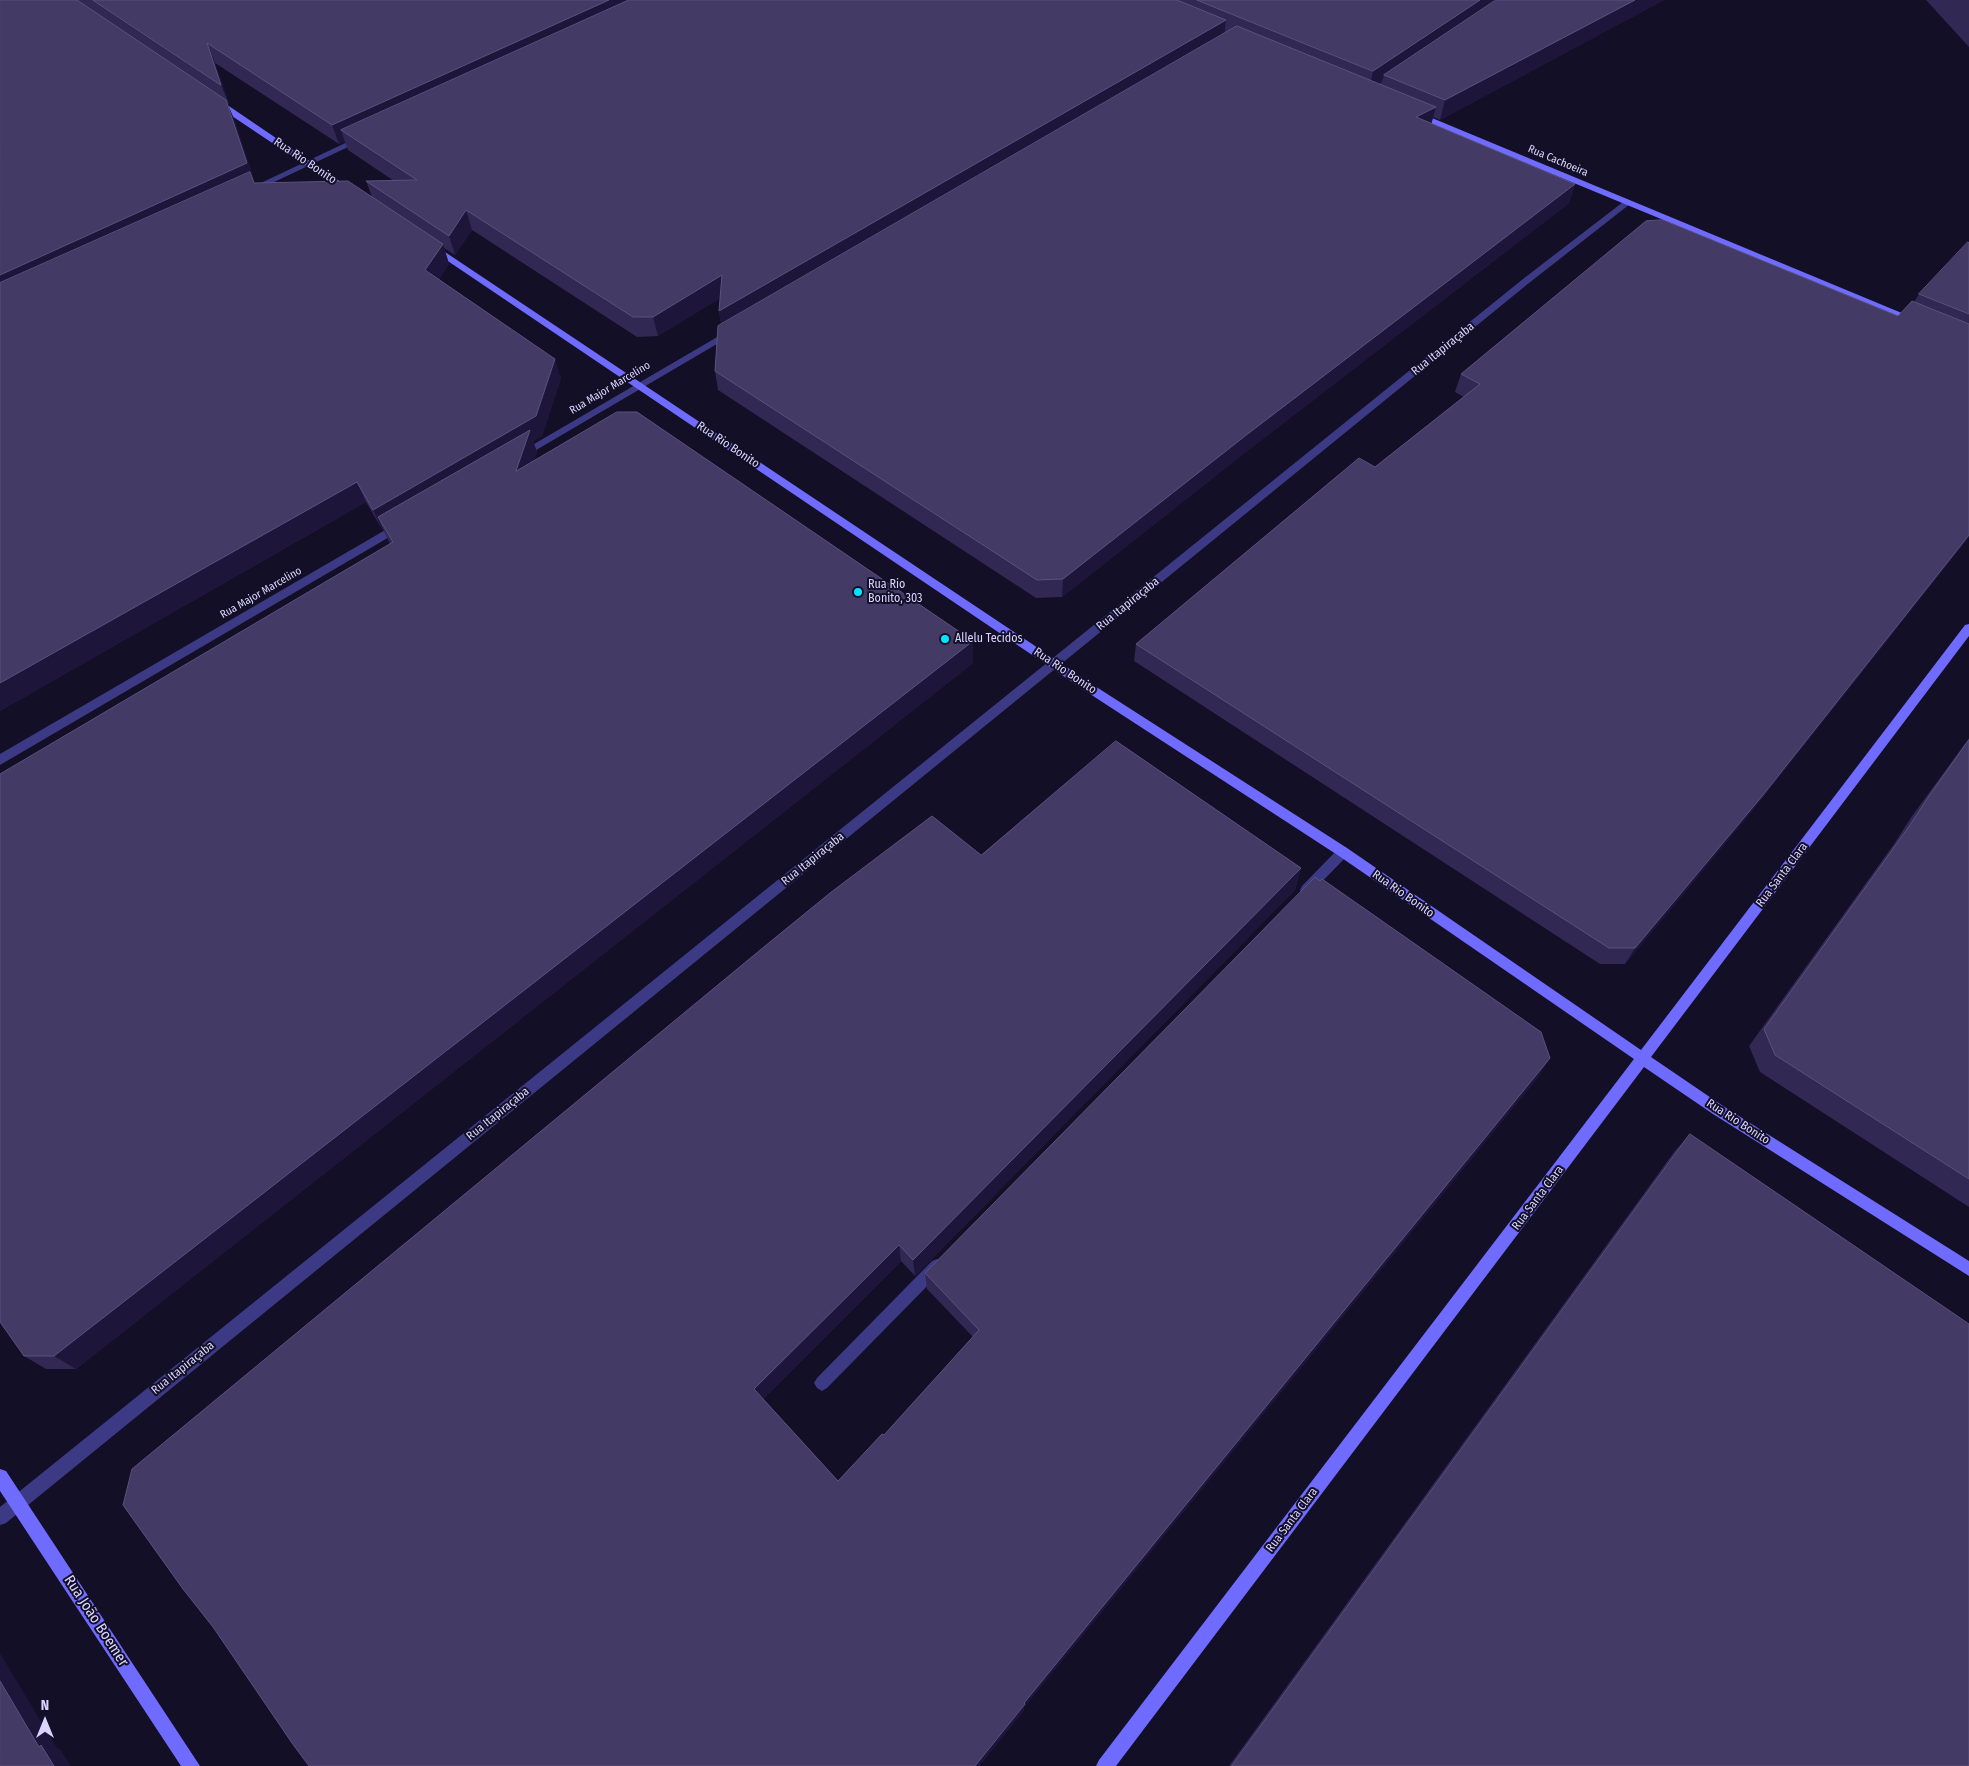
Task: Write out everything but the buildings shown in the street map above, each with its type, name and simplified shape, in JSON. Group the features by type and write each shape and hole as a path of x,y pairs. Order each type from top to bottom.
{"street":[{"name":"Rua Rio Bonito","path":"206,94 363,200"},
{"name":"Rua Cachoeira","path":"1407,111 1928,326"},
{"path":"242,193 370,135"},
{"name":"Rua Itapiraçaba","path":"0,1517 1526,281 1628,202"},
{"name":"Rua Rio Bonito","path":"420,239 1054,664 1343,852 1718,1110 1969,1269"},
{"name":"Rua Major Marcelino","path":"510,461 743,325"},
{"name":"Rua Major Marcelino","path":"0,760 408,521"},
{"name":"Rua Santa Clara","path":"1105,1766 1969,628"},
{"path":"1298,898 1343,852"},
{"path":"822,1383 946,1257"},
{"name":"Rua João Boemer","path":"0,1477 191,1766"}],"place":[{"name":"Rua Rio Bonito, 303","path":"858,592"},
{"name":"Allelu Tecidos","path":"945,639"}]}
